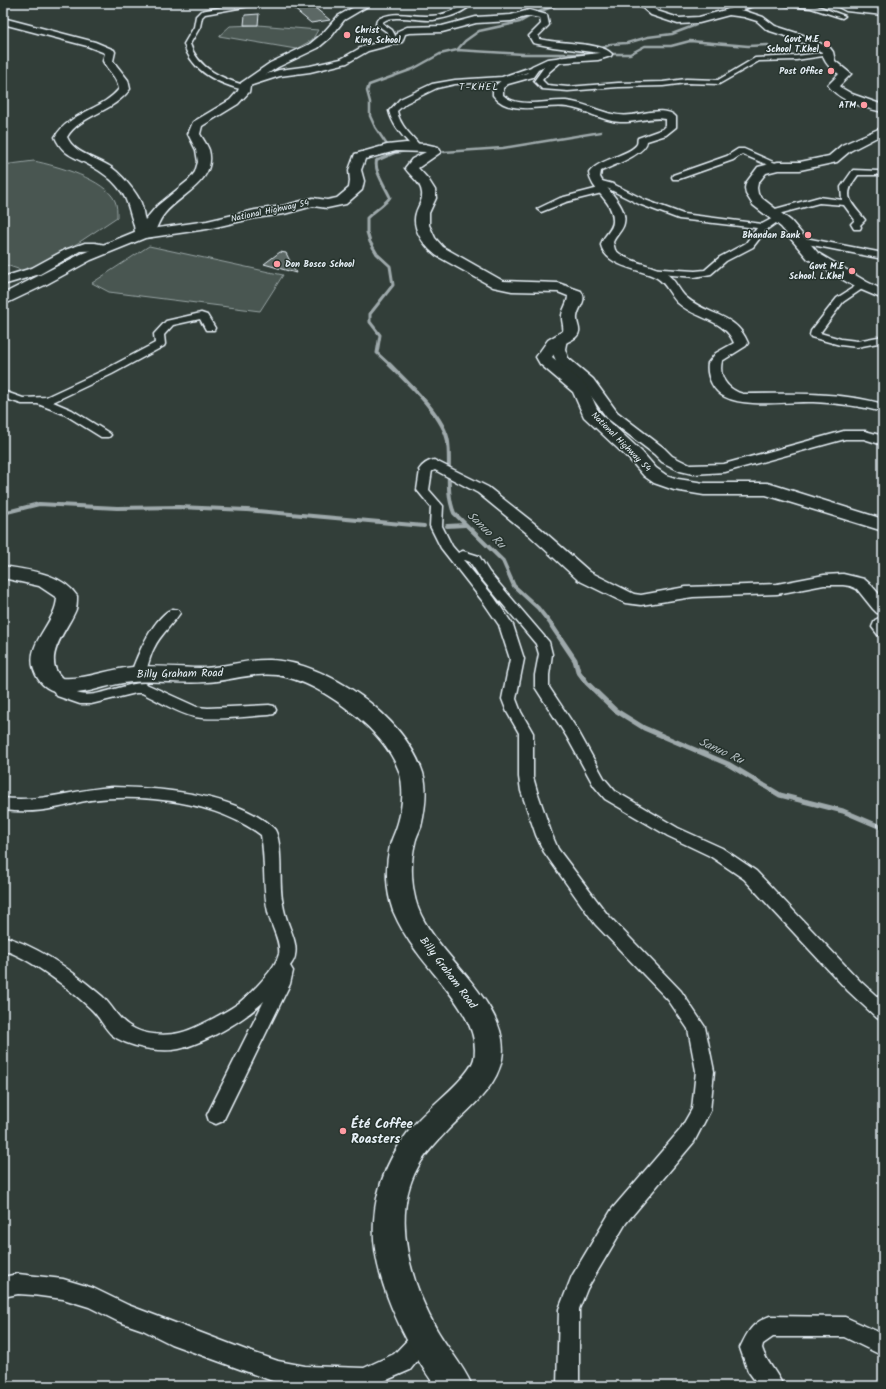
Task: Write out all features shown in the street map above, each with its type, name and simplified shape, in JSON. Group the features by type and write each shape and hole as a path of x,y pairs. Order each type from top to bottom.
{"main road":[{"path":"144,234 153,219 194,182 204,167 205,158 203,149 194,134 197,124 234,102 243,92 246,85 274,65 314,46 327,35 341,18 368,3"},
{"path":"642,3 654,13 678,21 692,22 729,12 745,14 760,19 771,28 804,39 826,50 831,65 846,74 833,85 834,88 844,94 883,109"},
{"path":"836,3 846,8 883,12"},
{"path":"3,22 91,44 110,52 108,61 115,73 123,80 125,88 119,97 74,124 62,134 61,137 64,144 72,152 97,164 111,173 122,184 135,203 136,214 144,234"},
{"path":"883,130 846,148 832,159 800,166 778,166 762,170 752,183 751,188 752,194 758,202 775,215 800,240 813,256 862,285 883,294"},
{"name":"National Highway 54","path":"3,300 86,257 144,234 207,226 255,214 284,210 313,202 327,204 336,202 348,197 355,190 357,181 355,170 359,157 380,149 417,147 434,150 435,152 417,162 411,168 426,184 428,190 429,198 422,216 425,232 439,251 475,270 490,281 502,285 554,286 567,289 576,294 576,302 569,317 572,329 570,334 554,343 544,357 546,361 580,390 590,413 636,456 650,472 660,479 674,484 704,490 767,489 883,525"},
{"path":"3,572 35,578 59,588 67,596 66,607 46,647 43,657 45,669 50,680 55,684"},
{"name":"Billy Graham Road","path":"55,684 82,685 138,674 203,675 244,671 261,667 278,667 328,684 367,713 383,729 408,763 414,780 414,796 408,829 402,843 400,872 403,900 407,913 429,951 457,982 474,1008 484,1028 489,1048 488,1062 480,1076 433,1125 407,1158 395,1187 389,1226 395,1264 407,1304 423,1338 455,1386"}],"street":[{"path":"255,3 203,12 199,16 197,27 187,44 192,55 205,70 221,81 246,85 280,73 310,69 344,61 365,49 395,41 400,38 401,33 407,30 442,29 476,20 512,18 529,14 544,17 545,24 534,34 534,39 536,41 546,44 600,50 608,54 550,61 503,79 455,82 435,86 403,101 393,111 394,116 396,122 417,147"},
{"path":"395,41 390,31 379,24 381,18 390,16 419,19 436,18 470,3"},
{"path":"729,12 756,3"},
{"path":"778,3 812,6 842,16"},
{"path":"561,59 547,69 539,79 538,81 542,85 548,88 568,89 618,85 663,84 686,80 718,82 757,59 807,57 828,54"},
{"path":"540,66 530,75 505,82 498,87 498,94 500,98 506,102 523,106 567,104 611,119 633,119 663,114 672,117 671,127 667,131 659,136 644,138 642,140 642,144 635,151 597,169 594,176 604,193 614,203 619,215 618,227 608,241 607,248 613,255 661,274 666,278 684,302 730,326 737,332 741,342 737,348 717,359 715,364 714,370 719,387 732,396 742,398 802,398 833,400 865,403 883,408"},
{"path":"676,177 730,158 741,151 770,161 778,166"},
{"path":"857,227 855,224 861,220 854,215 848,203 845,189 846,186 851,181 855,173 860,171 878,173"},
{"path":"541,209 600,186 610,186 642,202 682,218 724,221 764,227"},
{"path":"649,270 695,274 708,272 723,259 750,245 755,236 775,215 819,200 848,203"},
{"path":"800,240 883,256"},
{"path":"3,281 34,271 67,253 80,248 88,246 107,248"},
{"path":"3,270 25,274"},
{"path":"862,285 840,300 816,331 815,335 840,342 857,344 883,339"},
{"path":"41,402 108,372 130,359 156,347 160,344 159,334 170,323 201,316 204,317 210,328"},
{"path":"561,339 558,354 562,360 588,382 612,415 659,451 667,459 685,468 704,470 725,468 844,435 865,435 883,441"},
{"path":"3,394 22,401 41,402 68,412 105,435"},
{"path":"568,1386 567,1338 569,1310 579,1283 619,1216 687,1136 701,1111 705,1071 696,1027 675,996 601,919 552,852 544,835 529,791 526,777 526,733 514,712 509,698 517,659 513,646 506,625 489,600 447,548 436,526 437,506 423,490 426,470 434,464 483,490 534,531 584,576 608,590 631,599 641,600 701,591 778,588 828,579 854,582 864,586 875,602 883,609"},
{"path":"458,560 463,555 475,559 489,580 542,642 546,650 547,658 540,679 542,687 573,736 599,782 610,795 673,832 716,852 750,875 854,986 883,1013"},
{"path":"138,674 150,640 173,613"},
{"path":"883,620 880,623 880,627 883,632"},
{"path":"55,684 62,693 80,699 91,699 136,688 144,688 196,712 208,713 269,710"},
{"path":"3,804 16,806 44,804 91,794 137,793 197,801 233,810 249,818 268,832 271,846 273,892 277,916 287,945 287,955 281,984 216,1115"},
{"path":"3,944 17,947 66,977 98,1004 118,1029 142,1040 163,1042 179,1041 195,1036 244,1008 267,987 278,974 287,955"},
{"path":"3,1287 18,1284 33,1285 64,1290 93,1298 124,1314 146,1321 171,1333 246,1361 278,1372 305,1376 364,1379 402,1362 423,1338"},
{"path":"772,1386 756,1363 751,1348 756,1337 770,1326 845,1327 883,1345"}],"shaded area":[{"path":"258,25 318,30 312,40 296,49 219,36 230,26"},
{"path":"34,161 67,170 101,186 110,193 115,201 117,207 117,217 78,243 27,272 3,264 3,165"},
{"path":"149,246 283,275 260,311 109,292 92,283"}],"building":[{"path":"288,4 314,7 330,20 311,23"},
{"path":"259,14 258,25 244,25 245,15"},
{"name":"Don Bosco School","path":"280,252 286,253 296,273 264,264"}],"waterway":[{"path":"457,50 465,41 479,31 520,22 536,13 562,3"},
{"path":"596,51 611,44 627,43 648,37 672,34 696,25"},
{"path":"613,54 630,54 645,46 671,46 690,41 748,46 768,45"},
{"path":"387,145 375,127 370,116 370,102 367,91 369,85 413,69 440,54 457,50"},
{"path":"457,50 523,54 602,54"},
{"path":"444,152 503,148 601,132"},
{"path":"394,153 407,151"},
{"name":"Sanuo Ru","path":"377,161 394,153"},
{"name":"Sanuo Ru","path":"377,161 378,173 390,197 367,218 367,232 370,242 377,254 390,266 393,285 370,314 370,322 380,335 377,353 390,365"},
{"name":"Sanuo Ru","path":"390,365 424,400 433,411 445,432 449,451 450,496 454,513 503,561 514,586 538,608 553,627"},
{"path":"3,513 39,504 117,508 179,507 247,510 424,526"},
{"path":"447,526 465,525"},
{"name":"Sanuo Ru","path":"552,626 575,660 578,671 587,683 615,710 644,728 728,764 780,795 843,811 883,828"}],"place":[{"name":"Christ King School","path":"347,35"},
{"name":"Govt M.E School T.Khel","path":"827,44"},
{"name":"Post Office","path":"831,71"},
{"name":"ATM","path":"864,105"},
{"name":"Bhandan Bank","path":"808,235"},
{"name":"Don Bosco School","path":"277,264"},
{"name":"Govt M.E School. L.Khel","path":"852,271"},
{"name":"Été Coffee Roasters","path":"343,1131"}],"district":[{"name":"T-KHEL","path":"479,87"}]}
